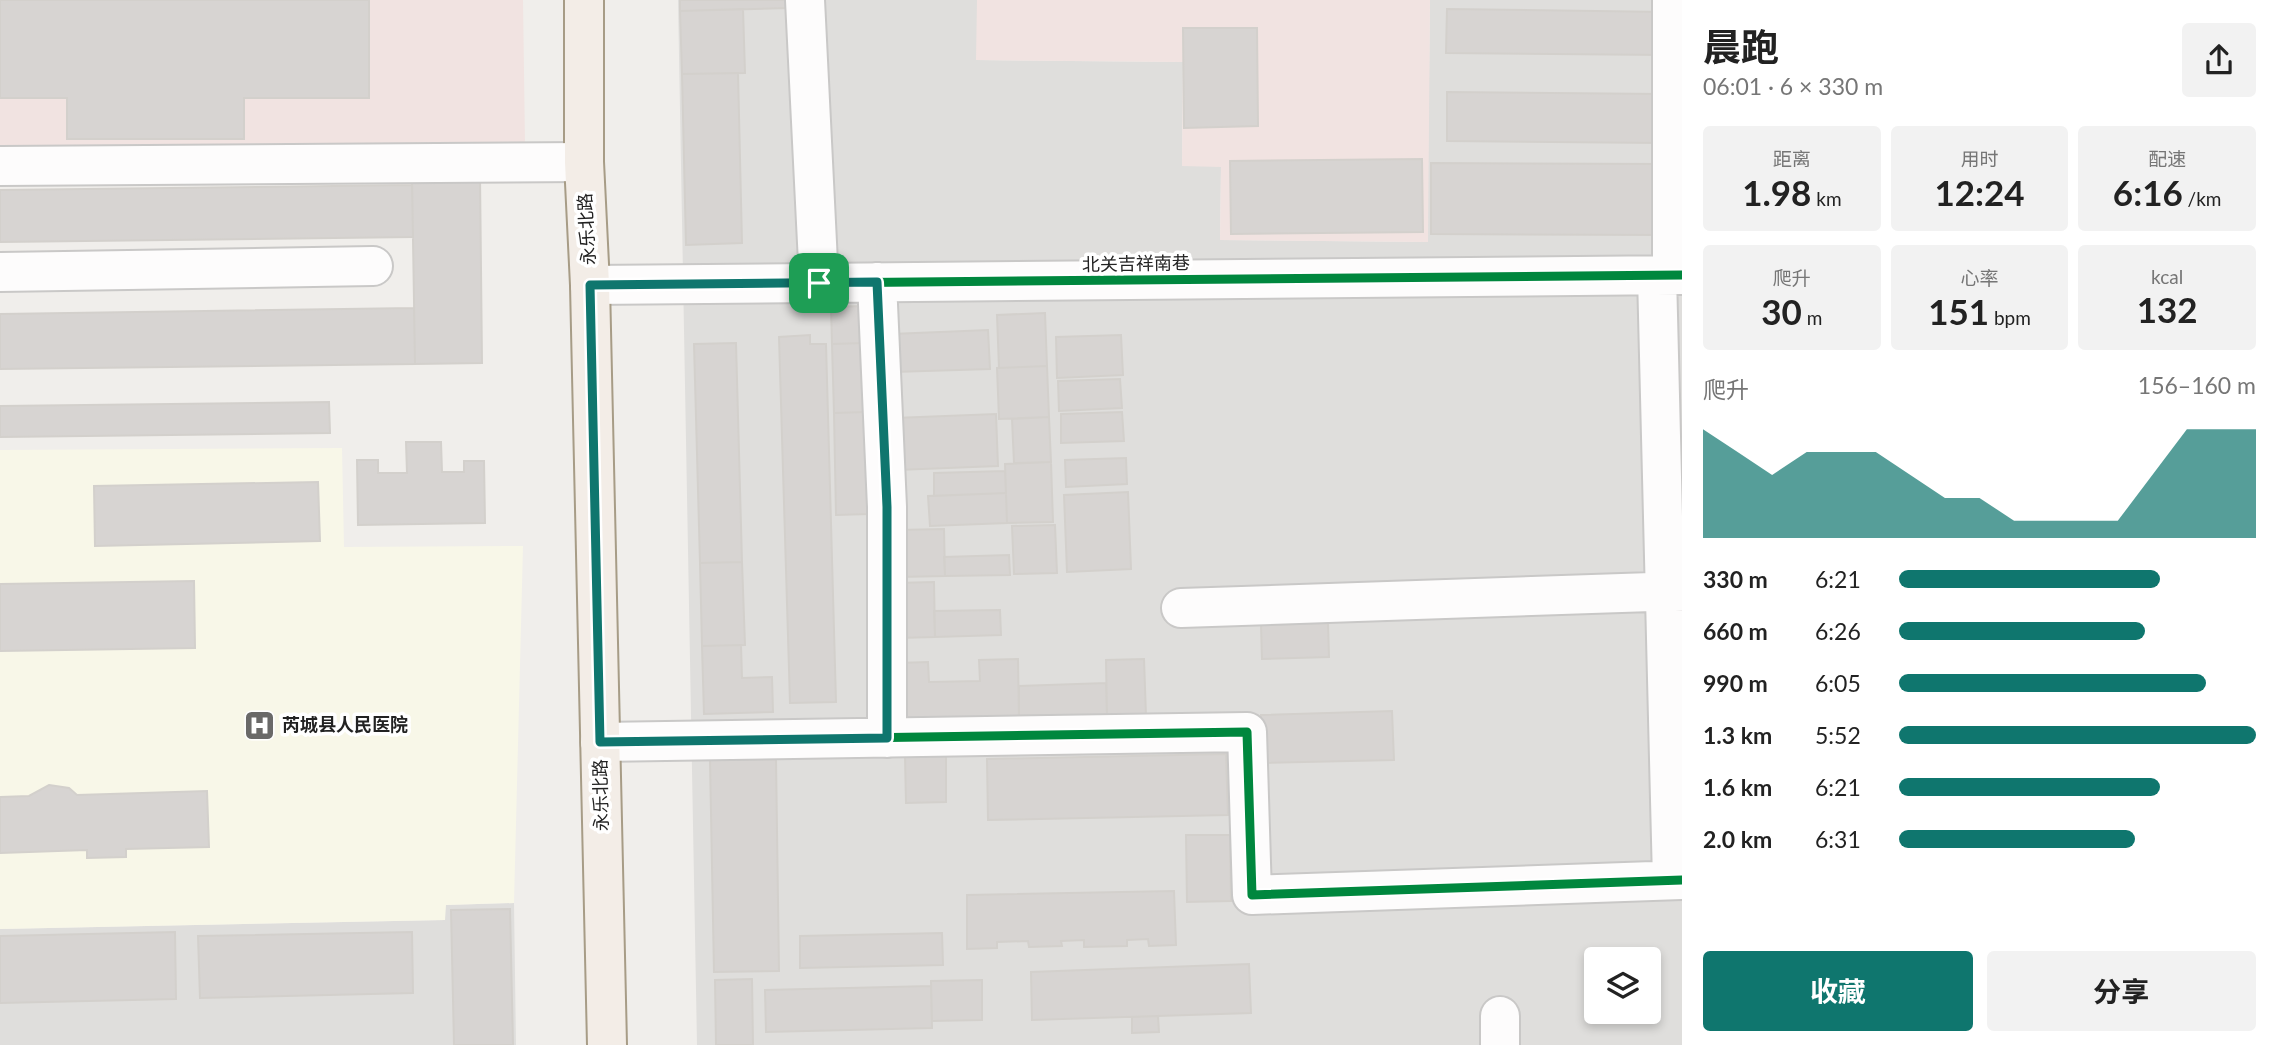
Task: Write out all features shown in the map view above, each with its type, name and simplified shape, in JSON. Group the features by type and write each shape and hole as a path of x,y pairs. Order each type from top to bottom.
{"main road":[{"name":"永乐北路","path":"584,0 584,162 590,285 607,1045"}],"street":[{"path":"805,0 819,283"},
{"path":"600,742 1247,732 1252,895 1677,880 1670,275 1672,0"},
{"path":"0,166 584,162"},
{"path":"0,272 373,266"},
{"name":"北关吉祥南巷","path":"590,285 1670,275"},
{"path":"877,282 887,507 887,738"},
{"path":"1181,608 1673,592"}],"shaded area":[{"path":"0,0 523,0 525,144 0,151"},
{"path":"678,0 977,0 977,60 1183,62 1182,166 1221,166 1220,240 1427,242 1430,0 1682,0 1682,1045 697,1045"},
{"path":"977,0 1430,0 1428,242 1220,240 1221,167 1182,166 1183,62 976,60"},
{"name":"芮城县人民医院","path":"342,448 344,547 523,546 514,903 446,905 445,920 0,929 0,450"},
{"path":"514,903 516,1045 0,1045 0,929 445,920 445,905"}],"building":[{"path":"0,0 369,0 369,98 244,98 244,139 67,139 67,98 0,98"},
{"path":"680,0 789,0 789,8 680,11"},
{"path":"743,9 745,73 682,74 680,11"},
{"path":"1447,9 1666,12 1665,55 1446,53"},
{"path":"1183,28 1257,28 1258,126 1184,128"},
{"path":"738,73 742,243 686,245 682,74"},
{"path":"1447,92 1662,94 1661,143 1447,141"},
{"path":"1422,159 1423,232 1231,234 1230,161"},
{"path":"1431,163 1666,164 1666,235 1431,234"},
{"path":"480,175 482,363 415,364 412,176"},
{"path":"412,185 413,237 0,242 0,190"},
{"path":"863,306 864,343 832,344 831,307"},
{"path":"414,308 415,364 0,369 0,314"},
{"path":"1045,313 1047,366 999,368 997,315"},
{"path":"988,330 990,369 894,372 892,334"},
{"path":"810,335 810,344 826,344 836,702 790,703 779,337"},
{"path":"1121,335 1123,375 1057,378 1056,337"},
{"path":"736,343 742,562 700,563 694,344"},
{"path":"864,343 866,412 834,413 832,344"},
{"path":"1047,366 1049,417 999,419 997,368"},
{"path":"1120,379 1122,408 1059,411 1058,381"},
{"path":"329,402 330,433 0,437 0,406"},
{"path":"866,412 869,514 836,515 834,413"},
{"path":"1122,412 1124,441 1061,443 1061,414"},
{"path":"996,414 998,466 897,470 895,418"},
{"path":"1049,417 1051,462 1014,463 1012,419"},
{"path":"406,442 441,442 442,472 464,472 464,461 484,461 485,523 358,525 357,460 378,460 378,473 407,473"},
{"path":"1126,458 1127,484 1066,487 1065,460"},
{"path":"1051,462 1053,522 1007,523 1005,464"},
{"path":"1005,471 1006,493 934,496 934,473"},
{"path":"318,482 320,541 95,546 94,486"},
{"path":"1128,492 1131,569 1067,572 1064,495"},
{"path":"1006,493 1007,523 930,526 928,496"},
{"path":"1055,525 1057,573 1014,574 1012,526"},
{"path":"944,529 945,576 899,577 898,530"},
{"path":"1009,555 1010,575 945,576 944,557"},
{"path":"742,562 745,645 702,646 700,563"},
{"path":"194,581 195,648 0,651 0,584"},
{"path":"934,582 935,637 898,638 896,583"},
{"path":"1000,610 1001,635 935,637 934,611"},
{"path":"1328,623 1329,657 1262,659 1261,625"},
{"path":"741,645 742,678 772,677 773,712 704,714 702,646"},
{"path":"1018,659 1019,720 899,723 897,663 928,662 929,682 980,681 979,660"},
{"path":"1144,659 1146,716 1107,717 1106,660"},
{"path":"1106,683 1107,717 1019,720 1019,686"},
{"path":"1392,711 1394,760 1262,763 1261,715"},
{"path":"1226,754 1228,815 988,820 987,759"},
{"path":"905,756 946,756 946,802 906,803"},
{"path":"776,759 779,971 714,972 710,760"},
{"path":"49,785 69,788 77,795 207,791 209,847 126,849 126,857 87,858 87,850 0,853 0,797 29,796"},
{"path":"1186,835 1230,835 1231,901 1187,902"},
{"path":"1174,891 1176,945 1149,946 1148,939 1127,940 1127,946 1084,947 1084,940 1061,941 1062,946 1029,947 1028,941 997,942 997,948 967,949 967,895"},
{"path":"510,909 513,1045 454,1045 451,910"},
{"path":"175,932 176,999 0,1003 0,936"},
{"path":"412,932 413,993 200,998 198,936"},
{"path":"942,933 943,965 800,968 800,936"},
{"path":"1249,964 1251,1013 1032,1020 1031,972"},
{"path":"752,979 753,1045 716,1045 715,980"},
{"path":"982,980 982,1020 932,1021 931,981"},
{"path":"931,986 932,1028 766,1032 765,990"},
{"path":"1158,1016 1159,1032 1132,1033 1132,1017"}],"cycle path":[{"path":"590,285 1682,275"},
{"path":"600,742 1247,732 1252,895 1682,880"}],"place":[{"name":"芮城县人民医院","path":"259,725"}],"route":[{"path":"877,282 887,507 884,545 887,738 600,742 590,285 819,283 877,282"}]}
